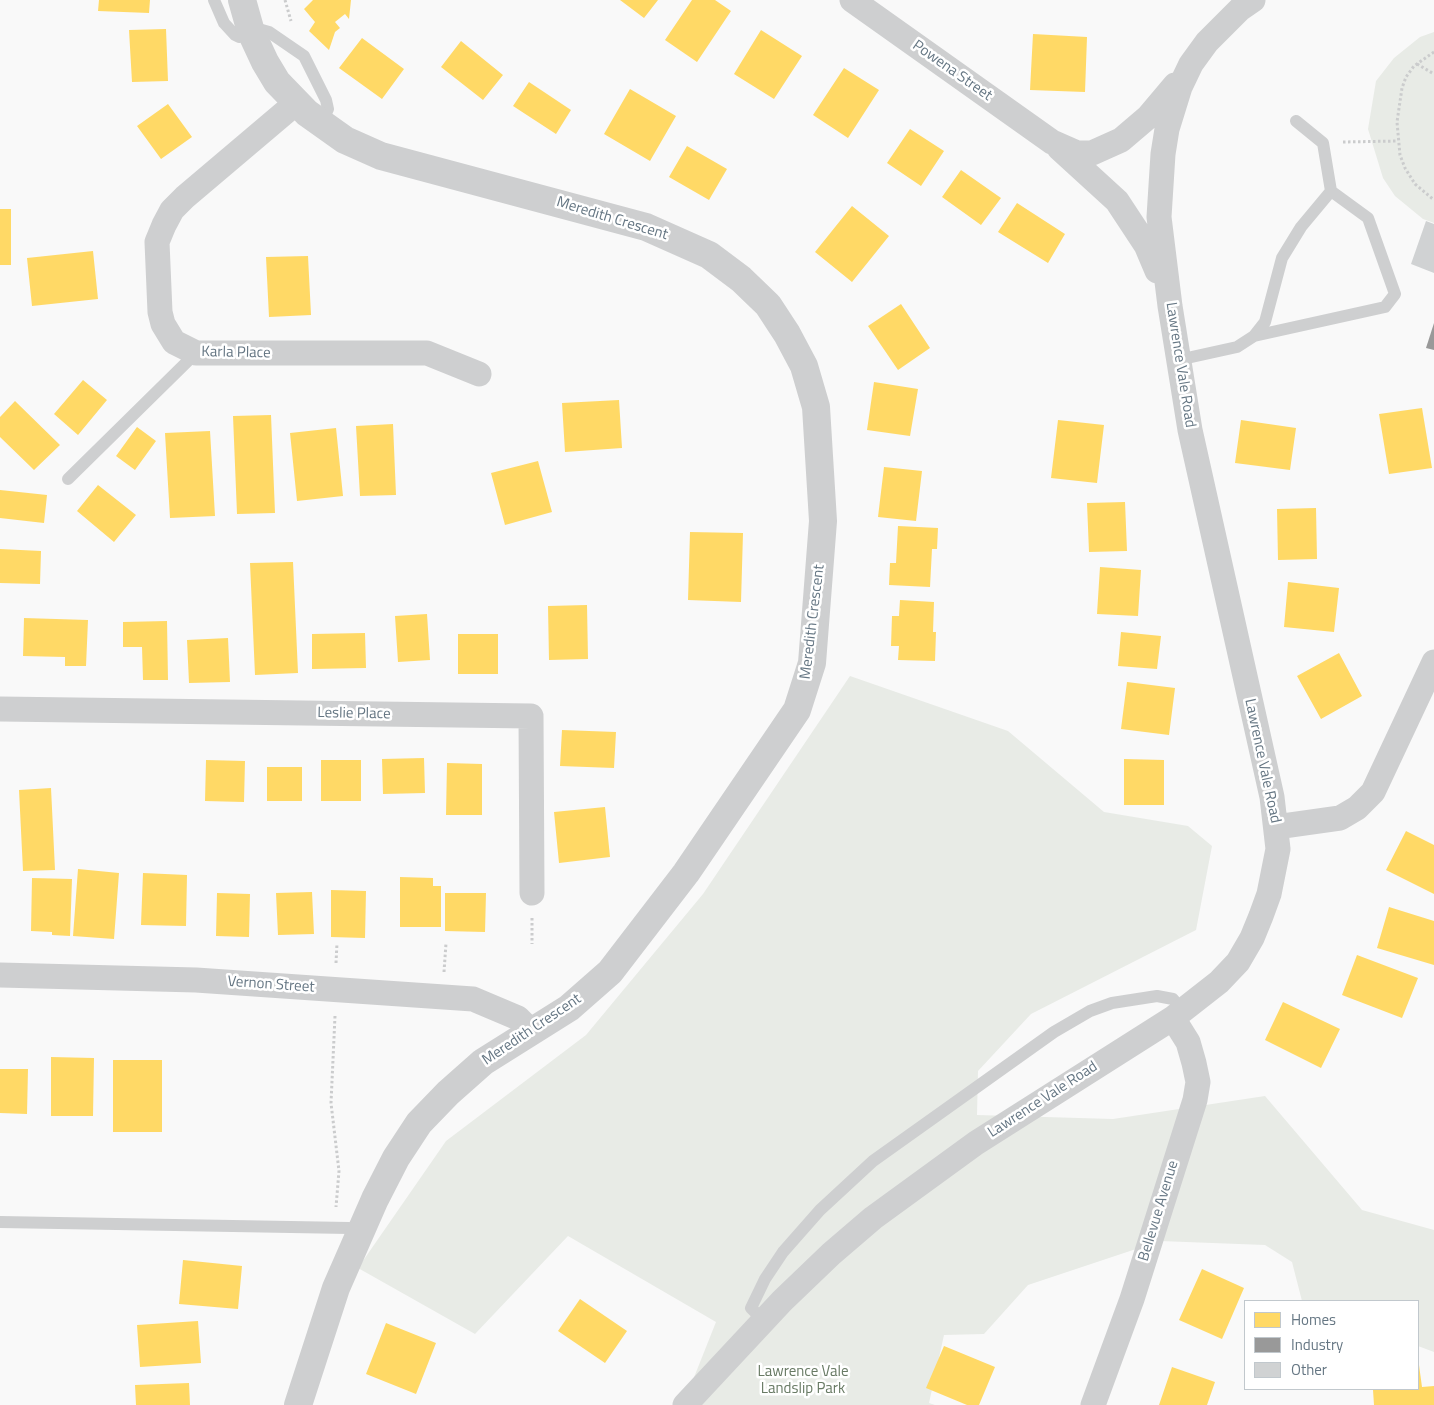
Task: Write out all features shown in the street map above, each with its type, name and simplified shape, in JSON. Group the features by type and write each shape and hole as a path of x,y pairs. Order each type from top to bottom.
{"street":[{"name":"Meredith Crescent","path":"242,0 251,32 269,69 296,103 321,124 346,140 381,156 608,215 646,227 710,255 741,278 768,305 788,334 804,366 816,408 824,521 812,663 797,710 686,873 610,972 569,1008 483,1062 448,1093 419,1123 396,1158 360,1233 333,1296 298,1405"},
{"name":"Powena Street","path":"852,0 1052,142 1103,186 1132,220 1155,264 1170,306"},
{"name":"Lawrence Vale Road","path":"685,1405 763,1320 831,1254 923,1182 1023,1113 1178,1015 1219,982 1238,962 1252,938 1269,894 1273,878 1278,849 1276,827 1272,797 1190,430 1170,306 1159,217 1163,154 1174,104 1190,64 1221,27 1253,0"},
{"name":"Powena Street","path":"1052,142 1077,153 1092,153 1107,148 1148,116 1168,94 1190,64"},
{"name":"Karla Place","path":"296,103 185,197 172,210 164,224 157,242 160,312 163,324 174,342 196,353 427,353 479,374"},
{"path":"1276,827 1340,818 1357,808 1373,792 1434,662"},
{"name":"Leslie Place","path":"0,709 531,716 532,893"},
{"name":"Vernon Street","path":"0,975 196,980 473,999 518,1018 532,1032"},
{"name":"Bellevue Avenue","path":"1093,1405 1132,1299 1182,1136 1195,1100 1198,1082 1188,1042 1178,1015"}],"lane":[{"path":"214,0 224,23 231,32 239,37 262,30 304,56 326,100 328,109 321,124"},
{"path":"1254,336 1385,307 1396,294 1368,218 1331,191 1323,143 1296,121"},
{"path":"1178,360 1236,347 1254,336 1266,322 1282,258 1301,227 1331,191"},
{"path":"68,479 196,353"},
{"path":"763,1320 751,1308 765,1279 783,1252 820,1210 873,1161 1054,1032 1090,1011 1112,1003 1157,996 1172,999 1178,1015"},
{"path":"0,1222 349,1228 360,1233"}],"path":[{"path":"1434,52 1417,64 1402,88 1397,122 1398,141 1405,168 1415,184 1434,200"},
{"path":"1417,64 1434,74"},
{"path":"1323,143 1398,141"},
{"path":"336,968 337,944"},
{"path":"335,1018 331,1103 339,1171 335,1216"}],"green space":[{"path":"1434,32 1434,223 1423,219 1395,196 1383,178 1368,129 1376,81 1394,58 1420,37"},
{"name":"Lawrence Vale Landslip Park","path":"850,676 1008,731 1104,812 1188,826 1212,846 1196,930 1031,1014 978,1071 977,1115 1113,1119 1265,1096 1362,1210 1434,1230 1434,1352 1419,1346 1419,1300 1302,1300 1292,1262 1265,1245 1160,1241 1028,1285 984,1334 944,1335 929,1403 935,1405 683,1405 716,1322 568,1236 475,1334 358,1268 446,1141 586,1035 703,894"}],"building: Homes":[{"path":"99,0 150,0 149,13 98,11"},
{"path":"313,0 351,0 349,19 345,14 335,22 340,28 335,32 329,50 309,31 315,22 304,9"},
{"path":"620,0 658,0 644,18"},
{"path":"692,0 715,0 731,11 697,62 665,40"},
{"path":"166,29 168,81 132,82 129,30"},
{"path":"761,30 802,56 774,99 734,74"},
{"path":"1033,34 1087,37 1085,92 1030,90"},
{"path":"362,38 404,69 382,99 339,68"},
{"path":"461,41 503,75 483,100 441,67"},
{"path":"844,68 879,90 848,138 813,115"},
{"path":"529,82 571,110 556,134 513,106"},
{"path":"630,89 676,116 650,161 604,134"},
{"path":"168,104 192,137 161,159 137,126"},
{"path":"910,129 944,151 921,186 887,163"},
{"path":"687,146 727,169 709,200 669,177"},
{"path":"961,170 1001,198 981,225 942,197"},
{"path":"1017,203 1065,234 1048,263 998,232"},
{"path":"852,206 889,236 852,282 815,252"},
{"path":"0,209 11,209 11,265 0,265"},
{"path":"93,251 98,299 32,306 27,258"},
{"path":"308,256 311,315 269,317 266,257"},
{"path":"901,304 930,348 898,370 868,326"},
{"path":"83,380 107,400 78,435 54,414"},
{"path":"874,382 918,389 910,436 867,430"},
{"path":"619,400 622,448 565,452 562,403"},
{"path":"15,401 60,445 34,470 0,437 0,417"},
{"path":"1422,408 1432,468 1389,474 1379,414"},
{"path":"271,415 275,513 237,514 233,416"},
{"path":"1058,420 1104,425 1097,483 1051,478"},
{"path":"1241,420 1296,428 1290,470 1235,463"},
{"path":"393,424 396,495 360,496 356,426"},
{"path":"137,427 156,441 135,470 116,456"},
{"path":"336,428 343,496 297,501 290,433"},
{"path":"210,431 215,516 170,518 165,433"},
{"path":"538,461 552,512 505,525 491,473"},
{"path":"884,467 922,471 916,521 878,517"},
{"path":"98,485 136,515 114,542 77,511"},
{"path":"0,490 47,495 44,523 0,518"},
{"path":"1125,502 1127,551 1089,552 1087,503"},
{"path":"1316,508 1317,559 1278,560 1277,509"},
{"path":"898,526 938,528 937,549 932,549 930,587 889,585 890,563 896,563"},
{"path":"690,532 743,533 741,602 688,600"},
{"path":"0,549 41,551 40,584 0,583"},
{"path":"293,562 298,673 255,675 250,563"},
{"path":"1100,567 1141,570 1138,616 1097,614"},
{"path":"1288,582 1339,588 1334,632 1284,627"},
{"path":"900,600 934,602 933,632 936,632 935,661 898,660 899,646 891,646 892,616 899,616"},
{"path":"587,605 588,659 549,660 548,606"},
{"path":"427,614 430,660 398,662 395,616"},
{"path":"24,618 88,620 86,666 65,666 65,657 23,656"},
{"path":"167,621 168,680 143,680 142,647 123,647 123,622"},
{"path":"1121,632 1161,636 1157,669 1118,666"},
{"path":"365,633 366,668 312,669 312,634"},
{"path":"458,634 498,634 498,674 458,674"},
{"path":"228,638 230,682 189,683 187,640"},
{"path":"1339,653 1362,696 1321,719 1297,676"},
{"path":"1127,682 1175,688 1169,735 1121,729"},
{"path":"562,730 616,732 614,768 560,766"},
{"path":"424,758 425,793 383,794 382,759"},
{"path":"1124,759 1164,760 1164,805 1124,805"},
{"path":"206,760 245,761 244,802 205,801"},
{"path":"321,760 361,760 361,801 321,801"},
{"path":"447,763 482,764 482,815 446,815"},
{"path":"267,767 302,767 302,801 267,801"},
{"path":"51,788 55,870 23,871 19,790"},
{"path":"605,807 610,857 559,863 554,812"},
{"path":"1406,831 1434,845 1434,894 1386,870"},
{"path":"78,869 119,873 114,939 73,936"},
{"path":"143,873 187,875 186,926 141,925"},
{"path":"400,877 433,878 433,886 441,886 441,927 400,927"},
{"path":"32,878 72,879 70,936 52,935 52,932 31,931"},
{"path":"331,890 366,891 365,938 331,937"},
{"path":"312,892 314,934 278,935 276,893"},
{"path":"217,893 250,894 249,937 216,936"},
{"path":"445,893 486,893 485,932 445,931"},
{"path":"1389,907 1434,921 1434,965 1377,948"},
{"path":"1357,955 1418,978 1402,1018 1342,995"},
{"path":"1283,1002 1340,1029 1321,1068 1265,1040"},
{"path":"51,1057 94,1058 93,1116 51,1116"},
{"path":"113,1060 162,1060 162,1132 113,1132"},
{"path":"0,1069 28,1069 27,1114 0,1113"},
{"path":"183,1260 242,1266 238,1309 179,1304"},
{"path":"1202,1269 1244,1288 1222,1339 1179,1320"},
{"path":"580,1299 627,1331 605,1363 558,1331"},
{"path":"198,1321 201,1363 140,1367 137,1325"},
{"path":"386,1323 436,1343 416,1394 366,1374"},
{"path":"944,1346 995,1367 979,1405 967,1405 926,1388"},
{"path":"1419,1365 1422,1387 1434,1386 1434,1405 1374,1405 1373,1390 1419,1390"},
{"path":"1172,1367 1215,1382 1207,1405 1159,1405"},
{"path":"189,1383 190,1405 136,1405 135,1385"}],"building: Industry":[{"path":"1434,323 1434,350 1426,348"}],"building: Other":[{"path":"1426,221 1434,224 1434,273 1411,264"}]}
